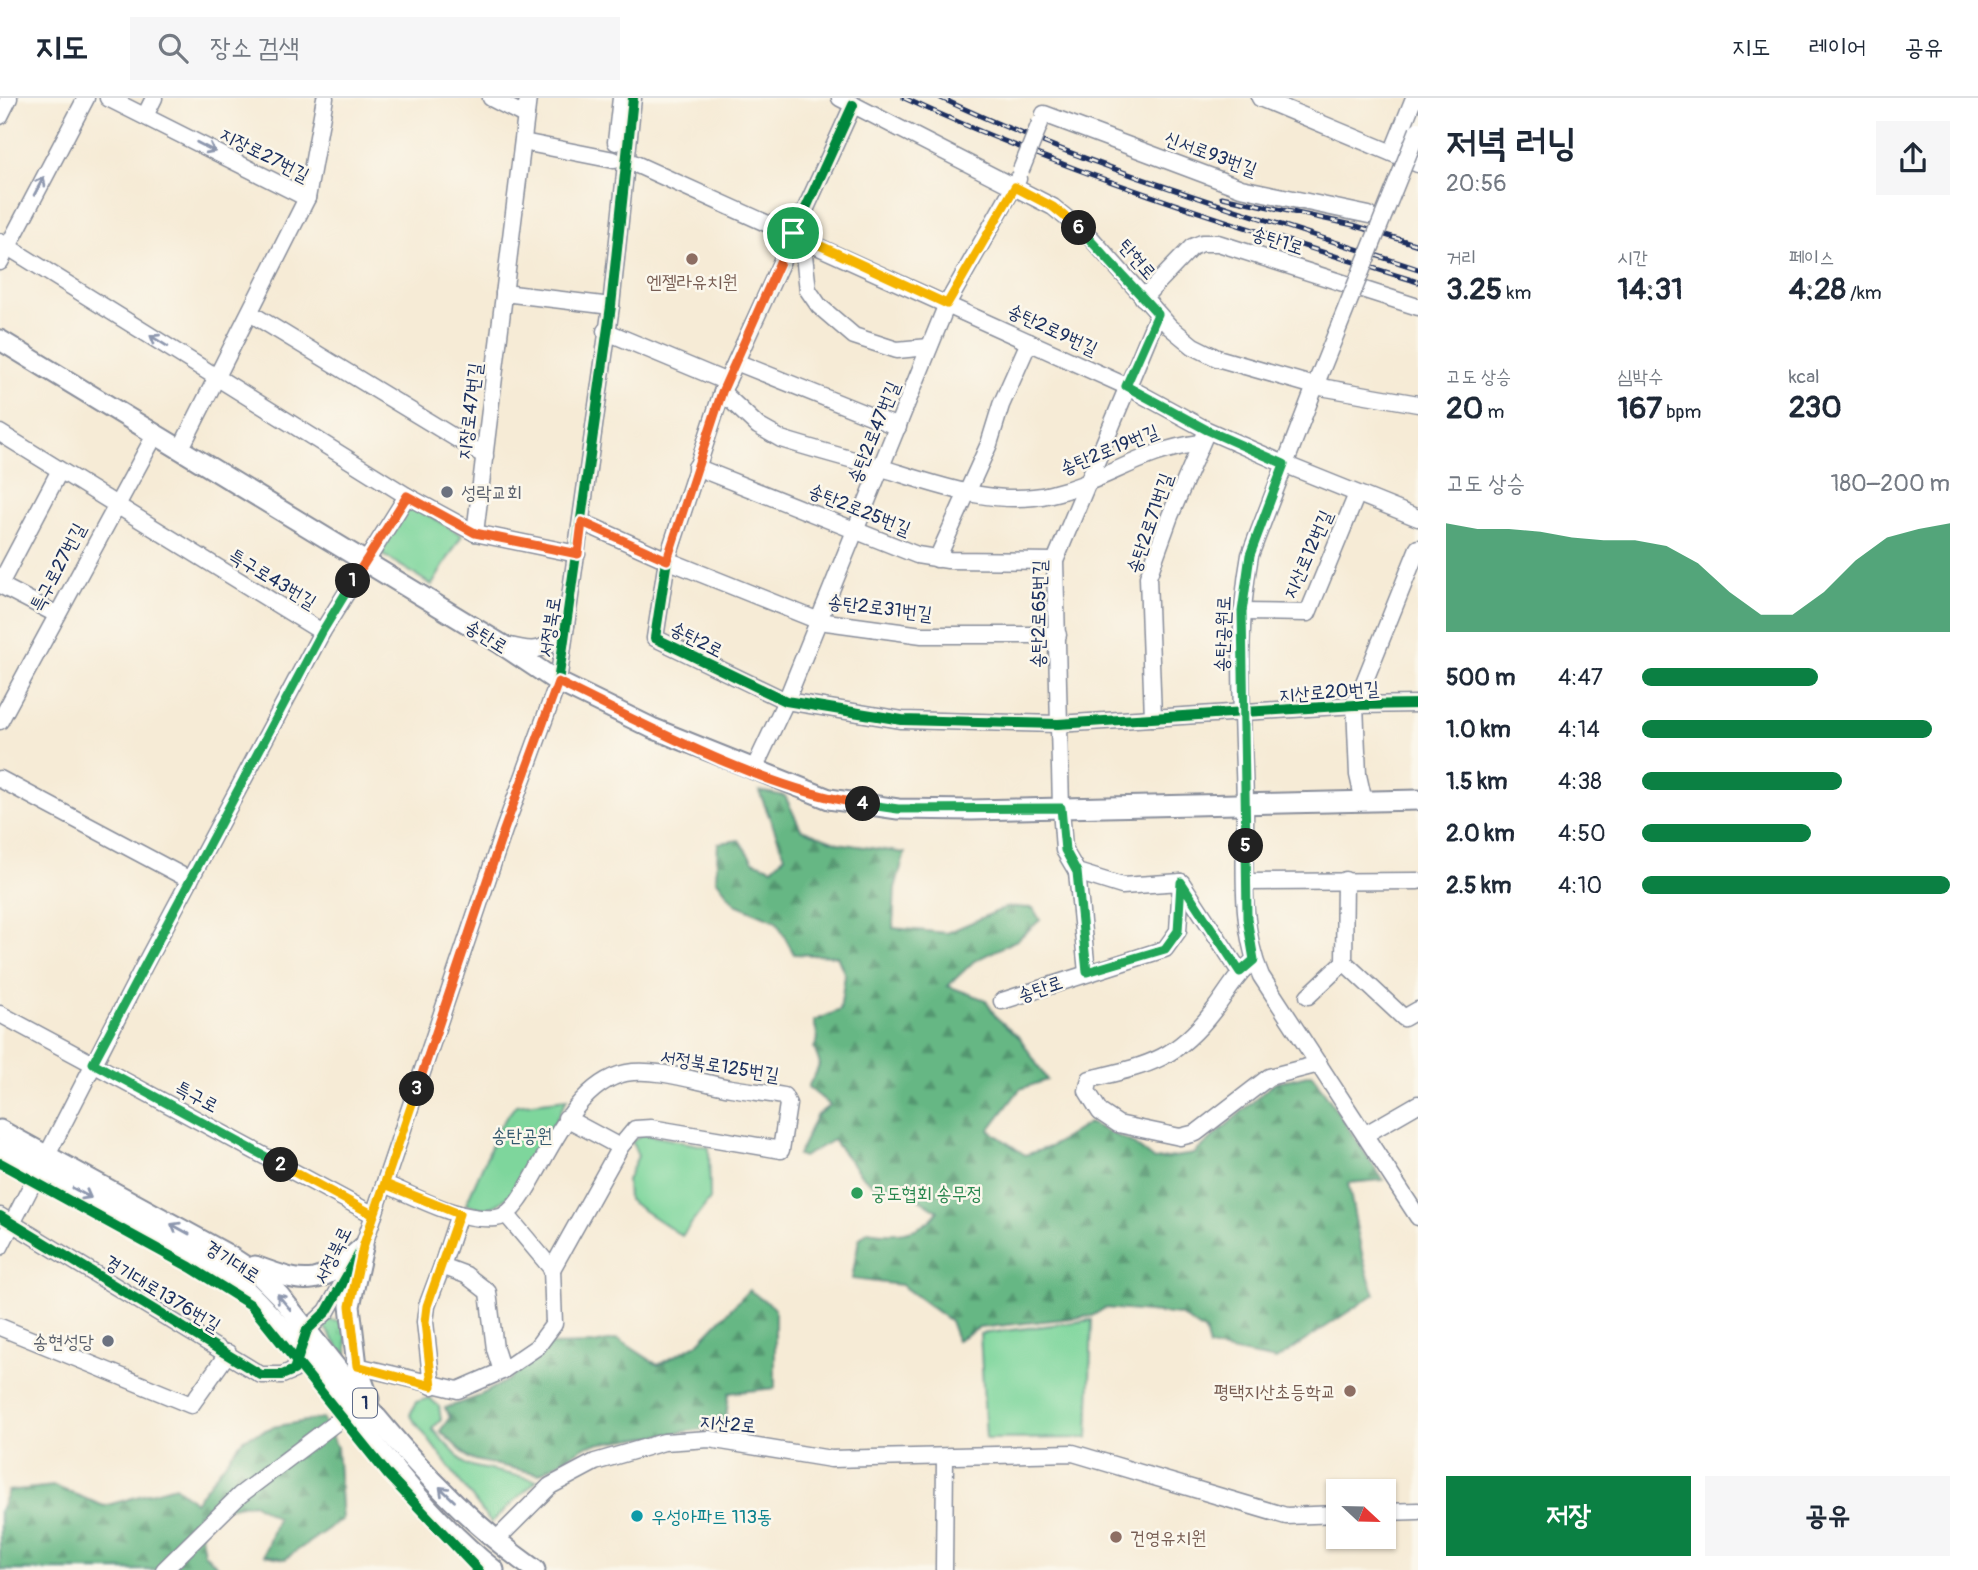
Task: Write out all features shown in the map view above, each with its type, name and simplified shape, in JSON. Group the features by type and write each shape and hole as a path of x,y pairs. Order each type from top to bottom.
{"main road":[{"name":"송탄로","path":"0,340 501,644 558,682 652,729 829,799 898,809 1418,800"},
{"name":"경기대로","path":"0,1130 43,1162 242,1286 299,1351 496,1540 535,1570"},
{"name":"경기대로","path":"0,1149 43,1162 260,1276 307,1330 436,1518 494,1570"},
{"path":"239,1263 308,1282 331,1275 363,1247"},
{"path":"362,1410 350,1306 363,1247"}],"street":[{"path":"0,116 9,98"},
{"path":"0,262 4,244 86,98"},
{"name":"지장로27번길","path":"108,98 307,198 180,450"},
{"path":"145,116 154,98"},
{"path":"307,198 325,98"},
{"path":"491,98 526,116"},
{"name":"지장로47번길","path":"475,533 528,98"},
{"path":"611,306 600,285 621,98"},
{"name":"서정북로","path":"299,1351 307,1330 327,1311 363,1247 504,830 558,682 578,554 605,331 611,306 611,278 633,98"},
{"path":"611,306 618,281 640,98"},
{"name":"송탄2로47번길","path":"786,701 947,304 1015,187 1051,98"},
{"path":"1260,98 1418,164"},
{"path":"1392,153 1414,98"},
{"name":"탄현로","path":"847,101 1053,207 1091,238 1158,314 1193,346 1217,358 1418,404"},
{"name":"송탄2로","path":"847,101 798,235 724,387 667,560 655,638 786,701 902,720 1058,724 1243,714"},
{"name":"신서로93번길","path":"1042,118 1241,188 1369,215"},
{"name":"송탄공원로","path":"1418,131 1250,555 1242,612 1247,918 1254,960 1274,998 1418,1217"},
{"path":"523,142 614,160"},
{"path":"631,162 798,235 807,290 819,306 854,337 897,350 929,347"},
{"name":"송탄2로9번길","path":"798,235 1126,386 1204,436 1284,464"},
{"name":"송탄1로","path":"1143,298 1192,247 1202,243 1218,243 1418,307"},
{"path":"4,244 407,496 475,533 578,554"},
{"path":"504,293 611,306"},
{"path":"250,313 485,456"},
{"name":"송탄2로65번길","path":"1058,724 1055,561 1158,314"},
{"path":"605,331 724,387"},
{"path":"937,559 989,444 1001,405 1029,342"},
{"path":"736,362 898,427"},
{"name":"송탄2로19번길","path":"724,387 758,426 781,439 966,492 1036,497 1085,485 1139,457 1204,436"},
{"name":"특구로27번길","path":"0,721 114,506 155,435"},
{"name":"송탄2로71번길","path":"1153,718 1148,577 1204,436"},
{"name":"특구로43번길","path":"0,1247 6,1219 43,1162 322,632 2,440"},
{"name":"지산로12번길","path":"1284,464 1418,518"},
{"name":"송탄2로25번길","path":"696,467 917,555 937,559 1055,561"},
{"path":"56,614 0,584 59,472"},
{"name":"지산로12번길","path":"1242,612 1308,613 1357,494"},
{"path":"322,632 407,496"},
{"path":"582,522 667,560"},
{"path":"1364,802 1358,775 1355,705 1418,548"},
{"name":"송탄2로31번길","path":"667,560 819,621 922,635 1058,635"},
{"path":"501,644 532,652 550,645 566,626"},
{"path":"753,771 786,701"},
{"name":"지산로20번길","path":"1243,714 1355,705 1418,704"},
{"path":"1058,724 1065,850 1077,872 1087,972"},
{"path":"0,779 190,880"},
{"path":"1077,872 1122,886 1181,882 1240,972"},
{"path":"1308,996 1344,962 1345,880"},
{"path":"1247,882 1418,881"},
{"name":"송탄로","path":"1002,1001 1165,949 1178,931 1181,882"},
{"path":"1254,960 1240,972 1196,1033 1169,1054 1148,1066 1090,1079 1087,1091 1100,1112 1118,1124 1180,1137 1196,1133 1269,1077 1319,1064"},
{"path":"1344,962 1404,1018 1418,1010"},
{"name":"특구로","path":"0,1014 374,1215"},
{"name":"서정북로125번길","path":"506,1214 525,1192 566,1118 597,1084 628,1073 668,1076 784,1096 788,1104 781,1150 651,1128 635,1129 620,1147 552,1269"},
{"path":"1366,1135 1418,1104"},
{"path":"566,1118 620,1147"},
{"path":"357,1366 432,1386 458,1390 502,1371 537,1347 554,1324 552,1269 506,1214 498,1218 459,1214 385,1184"},
{"path":"432,1386 425,1322 427,1306 459,1214"},
{"name":"경기대로1376번길","path":"6,1219 261,1375 282,1375 294,1370 299,1351"},
{"path":"442,1266 466,1275 488,1293 495,1349 502,1371"},
{"path":"0,1327 191,1405 228,1353"},
{"path":"164,1570 240,1495 362,1410"},
{"name":"지산2로","path":"496,1540 550,1486 595,1462 664,1442 709,1439 831,1459 1073,1454 1286,1516 1326,1514"},
{"path":"944,1570 945,1457"},
{"path":"1396,1512 1418,1511"}],"green space":[{"path":"408,503 462,535 432,585 377,551"},
{"path":"759,791 785,796 801,829 838,843 905,853 895,888 893,928 947,933 1007,907 1033,908 1040,920 1017,940 974,961 948,986 986,1000 996,1017 1020,1038 1047,1080 1020,1089 989,1130 1025,1155 1050,1147 1089,1123 1131,1142 1154,1160 1194,1154 1274,1083 1312,1074 1383,1180 1348,1183 1362,1253 1375,1294 1276,1360 1209,1347 1205,1332 1180,1315 1105,1308 1092,1316 979,1328 957,1340 950,1321 901,1285 852,1279 859,1239 868,1231 906,1232 924,1225 938,1211 905,1190 879,1189 862,1176 833,1140 803,1157 798,1155 816,1116 830,1105 808,1087 820,1064 814,1048 818,1039 814,1021 840,1010 845,975 837,956 794,954 776,921 735,904 716,879 718,843 739,840 753,861 772,868 785,856"},
{"name":"송탄공원","path":"567,1099 534,1162 511,1193 499,1203 487,1208 466,1204 500,1126 516,1105"},
{"path":"643,1134 709,1147 710,1199 682,1236 628,1200 627,1180 638,1156 632,1142"},
{"path":"749,1290 775,1308 775,1388 729,1393 725,1426 588,1445 539,1474 470,1459 440,1431 450,1417 445,1408 475,1398 510,1379 548,1345 594,1344 618,1339 658,1365 697,1344"},
{"path":"326,1320 346,1322 347,1353 344,1355 323,1325"},
{"path":"1092,1320 1088,1438 986,1439 980,1334"},
{"path":"429,1398 439,1406 441,1420 432,1429 466,1465 537,1480 491,1523 410,1415 416,1402"},
{"path":"322,1418 337,1447 342,1519 285,1559 264,1555 277,1518 253,1503 197,1513 204,1553 222,1570 0,1570 0,1511 8,1491 54,1486 104,1506 175,1486 195,1502 243,1439 273,1427"}],"railway":[{"path":"904,98 966,126 1158,198 1418,282"},
{"path":"941,98 1057,148 1117,170 1418,269"},
{"path":"1222,197 1353,225 1418,245"}],"cycle path":[{"path":"0,1216 261,1375 282,1375 294,1370 307,1330 327,1311 363,1247 504,830 558,682 611,306 633,98"},
{"path":"853,105 722,392 667,560 655,638 786,701 902,720 1058,724 1355,705 1418,704"},
{"path":"0,1163 190,1267 251,1305 388,1475 478,1570"}],"place":[{"name":"엔젤라유치원","path":"692,259"},
{"name":"성락교회","path":"447,492"},
{"name":"궁도협회 송무정","path":"857,1193"},
{"name":"송현성당","path":"108,1341"},
{"name":"평택지산초등학교","path":"1350,1391"},
{"name":"우성아파트 113동","path":"637,1516"},
{"name":"건영유치원","path":"1116,1537"}],"route":[{"path":"793,233 722,392 667,560 582,522 578,554 475,533 407,496 322,632 93,1063 374,1215 385,1184 459,1214 427,1306 425,1322 432,1386 357,1366 350,1306 363,1247 385,1184 504,830 558,682 652,729 829,799 898,809 1061,808 1065,850 1077,872 1087,972 1165,949 1178,931 1181,882 1240,972 1254,960 1247,918 1242,612 1250,555 1284,464 1207,430 1126,386 1158,314 1091,238 1053,207 1015,187 947,304 793,233"}]}
